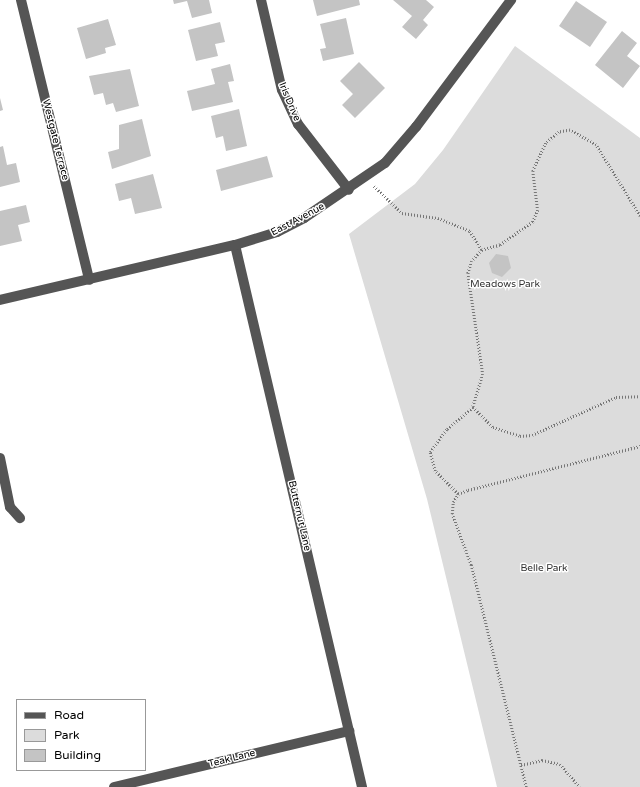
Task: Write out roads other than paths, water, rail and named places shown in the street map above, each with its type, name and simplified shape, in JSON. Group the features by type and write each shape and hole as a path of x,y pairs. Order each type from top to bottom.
{"street":[{"name":"Westgate Terrace","path":"21,0 89,280"},
{"name":"Iris Drive","path":"261,0 282,90 298,124 349,190"},
{"name":"East Avenue","path":"0,300 235,245 289,227 349,190 384,163 416,127 511,0"},
{"name":"Butternut Lane","path":"235,245 362,787"},
{"path":"0,458 10,507 20,518"},
{"name":"Teak Lane","path":"114,787 349,730"}],"park label":[{"name":"Meadows Park","path":"505,285"},
{"name":"Belle Park","path":"544,569"}]}
